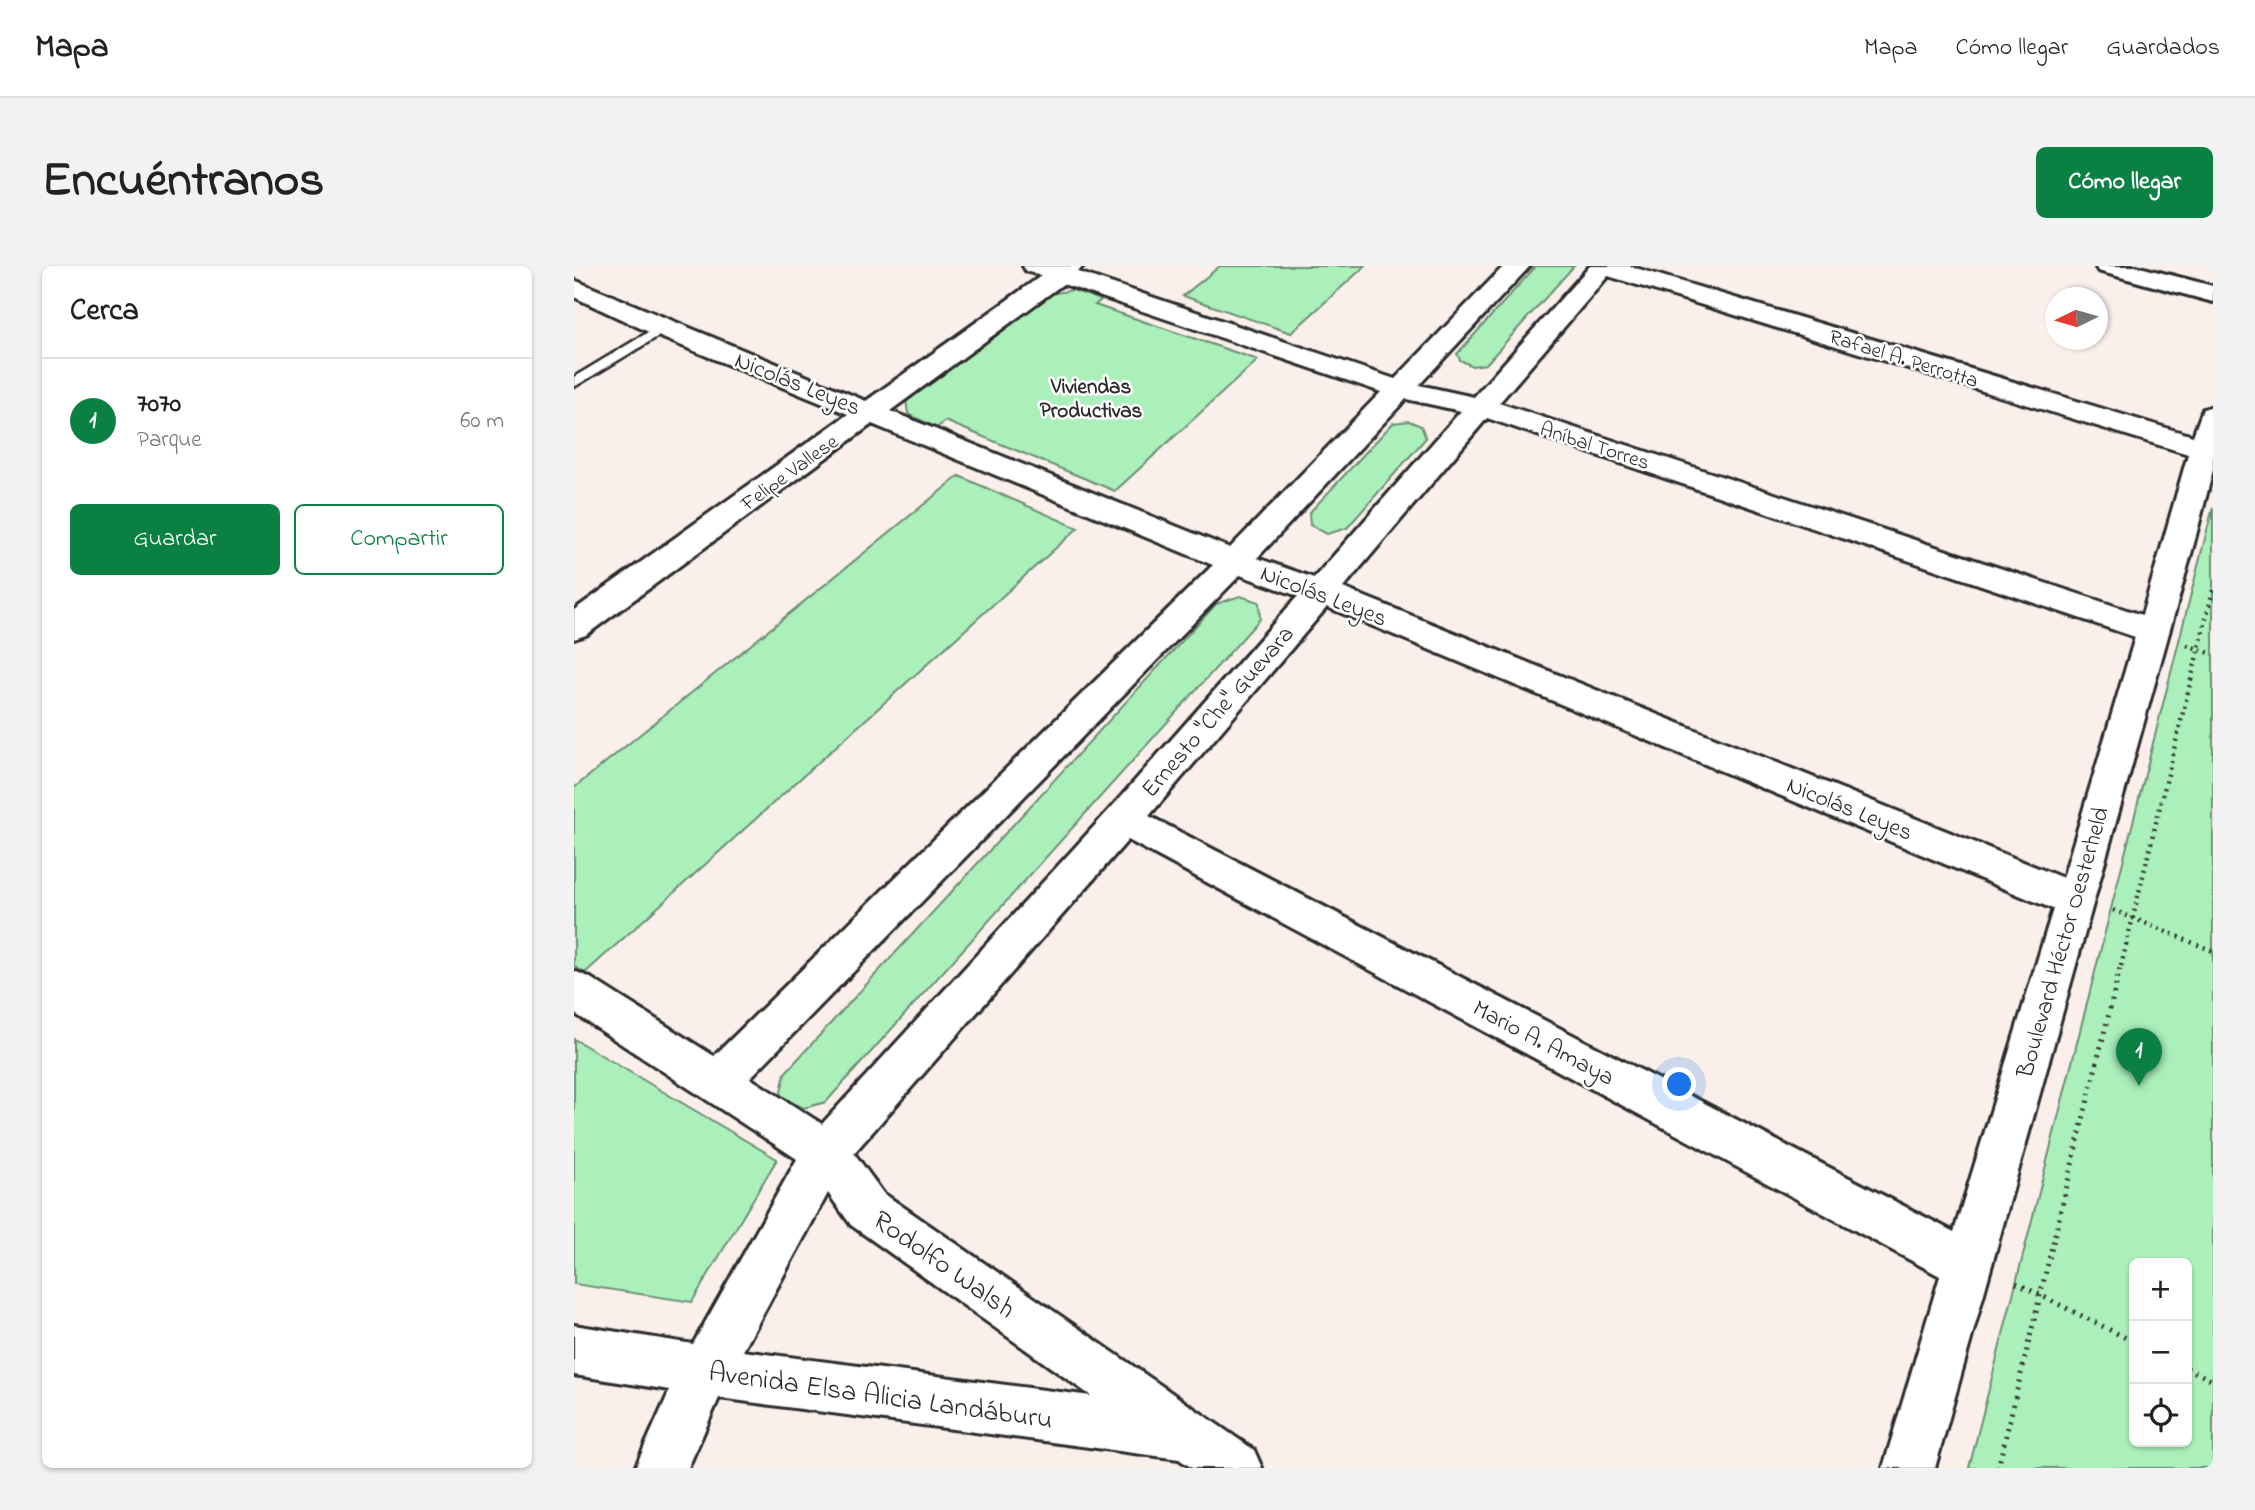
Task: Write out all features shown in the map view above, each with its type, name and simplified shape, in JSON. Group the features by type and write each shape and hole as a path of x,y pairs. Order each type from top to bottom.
{"street":[{"path":"717,1082 1235,562 1518,266"},
{"name":"Ernesto \"Che\" Guevara","path":"661,1468 705,1371 826,1152 1123,820 1603,266"},
{"name":"Rafael A. Perrotta","path":"1603,266 2209,432"},
{"path":"2107,266 2213,294"},
{"name":"Aníbal Torres","path":"1055,269 1401,390 1482,407 2166,636"},
{"name":"Felipe Vallese","path":"574,627 871,412 1055,269"},
{"name":"Nicolás Leyes","path":"574,288 662,328 1235,562 1322,592 2093,904"},
{"name":"Boulevard Héctor Oesterheld","path":"1909,1468 1966,1264 2093,904 2166,636 2209,432"},
{"name":"Mario A. Amaya","path":"1123,820 1966,1264"},
{"name":"Rodolfo Walsh","path":"574,990 826,1152 867,1209 1184,1451 1236,1468"},
{"name":"Avenida Elsa Alicia Landáburu","path":"574,1350 1184,1451"}],"lane":[{"path":"574,383 662,328"}],"path":[{"path":"1998,1468 2213,590"},
{"path":"2166,636 2213,654"},
{"path":"2093,904 2213,951"},
{"path":"2016,1283 2129,1340"},
{"path":"2192,1370 2213,1381"}],"green space":[{"path":"1220,266 1365,266 1291,333 1183,296"},
{"path":"1536,266 1574,266 1486,364 1472,366 1460,360 1457,354"},
{"path":"1073,290 1101,300 1095,305 1258,360 1115,491 945,421 937,428 908,414 906,400 1050,294"},
{"path":"1409,421 1421,426 1426,438 1347,528 1327,534 1310,525 1309,513 1393,423"},
{"path":"959,476 1078,528 585,973 574,966 574,788"},
{"path":"2213,507 2213,1468 1969,1468"},
{"path":"1240,596 1259,602 1260,619 826,1102 804,1108 780,1097 785,1073 1216,604"},
{"path":"574,1039 777,1159 692,1302 574,1284"}],"place":[{"name":"7070","path":"2139,1086"}],"district":[{"name":"Viviendas Productivas","path":"1091,398"}]}
